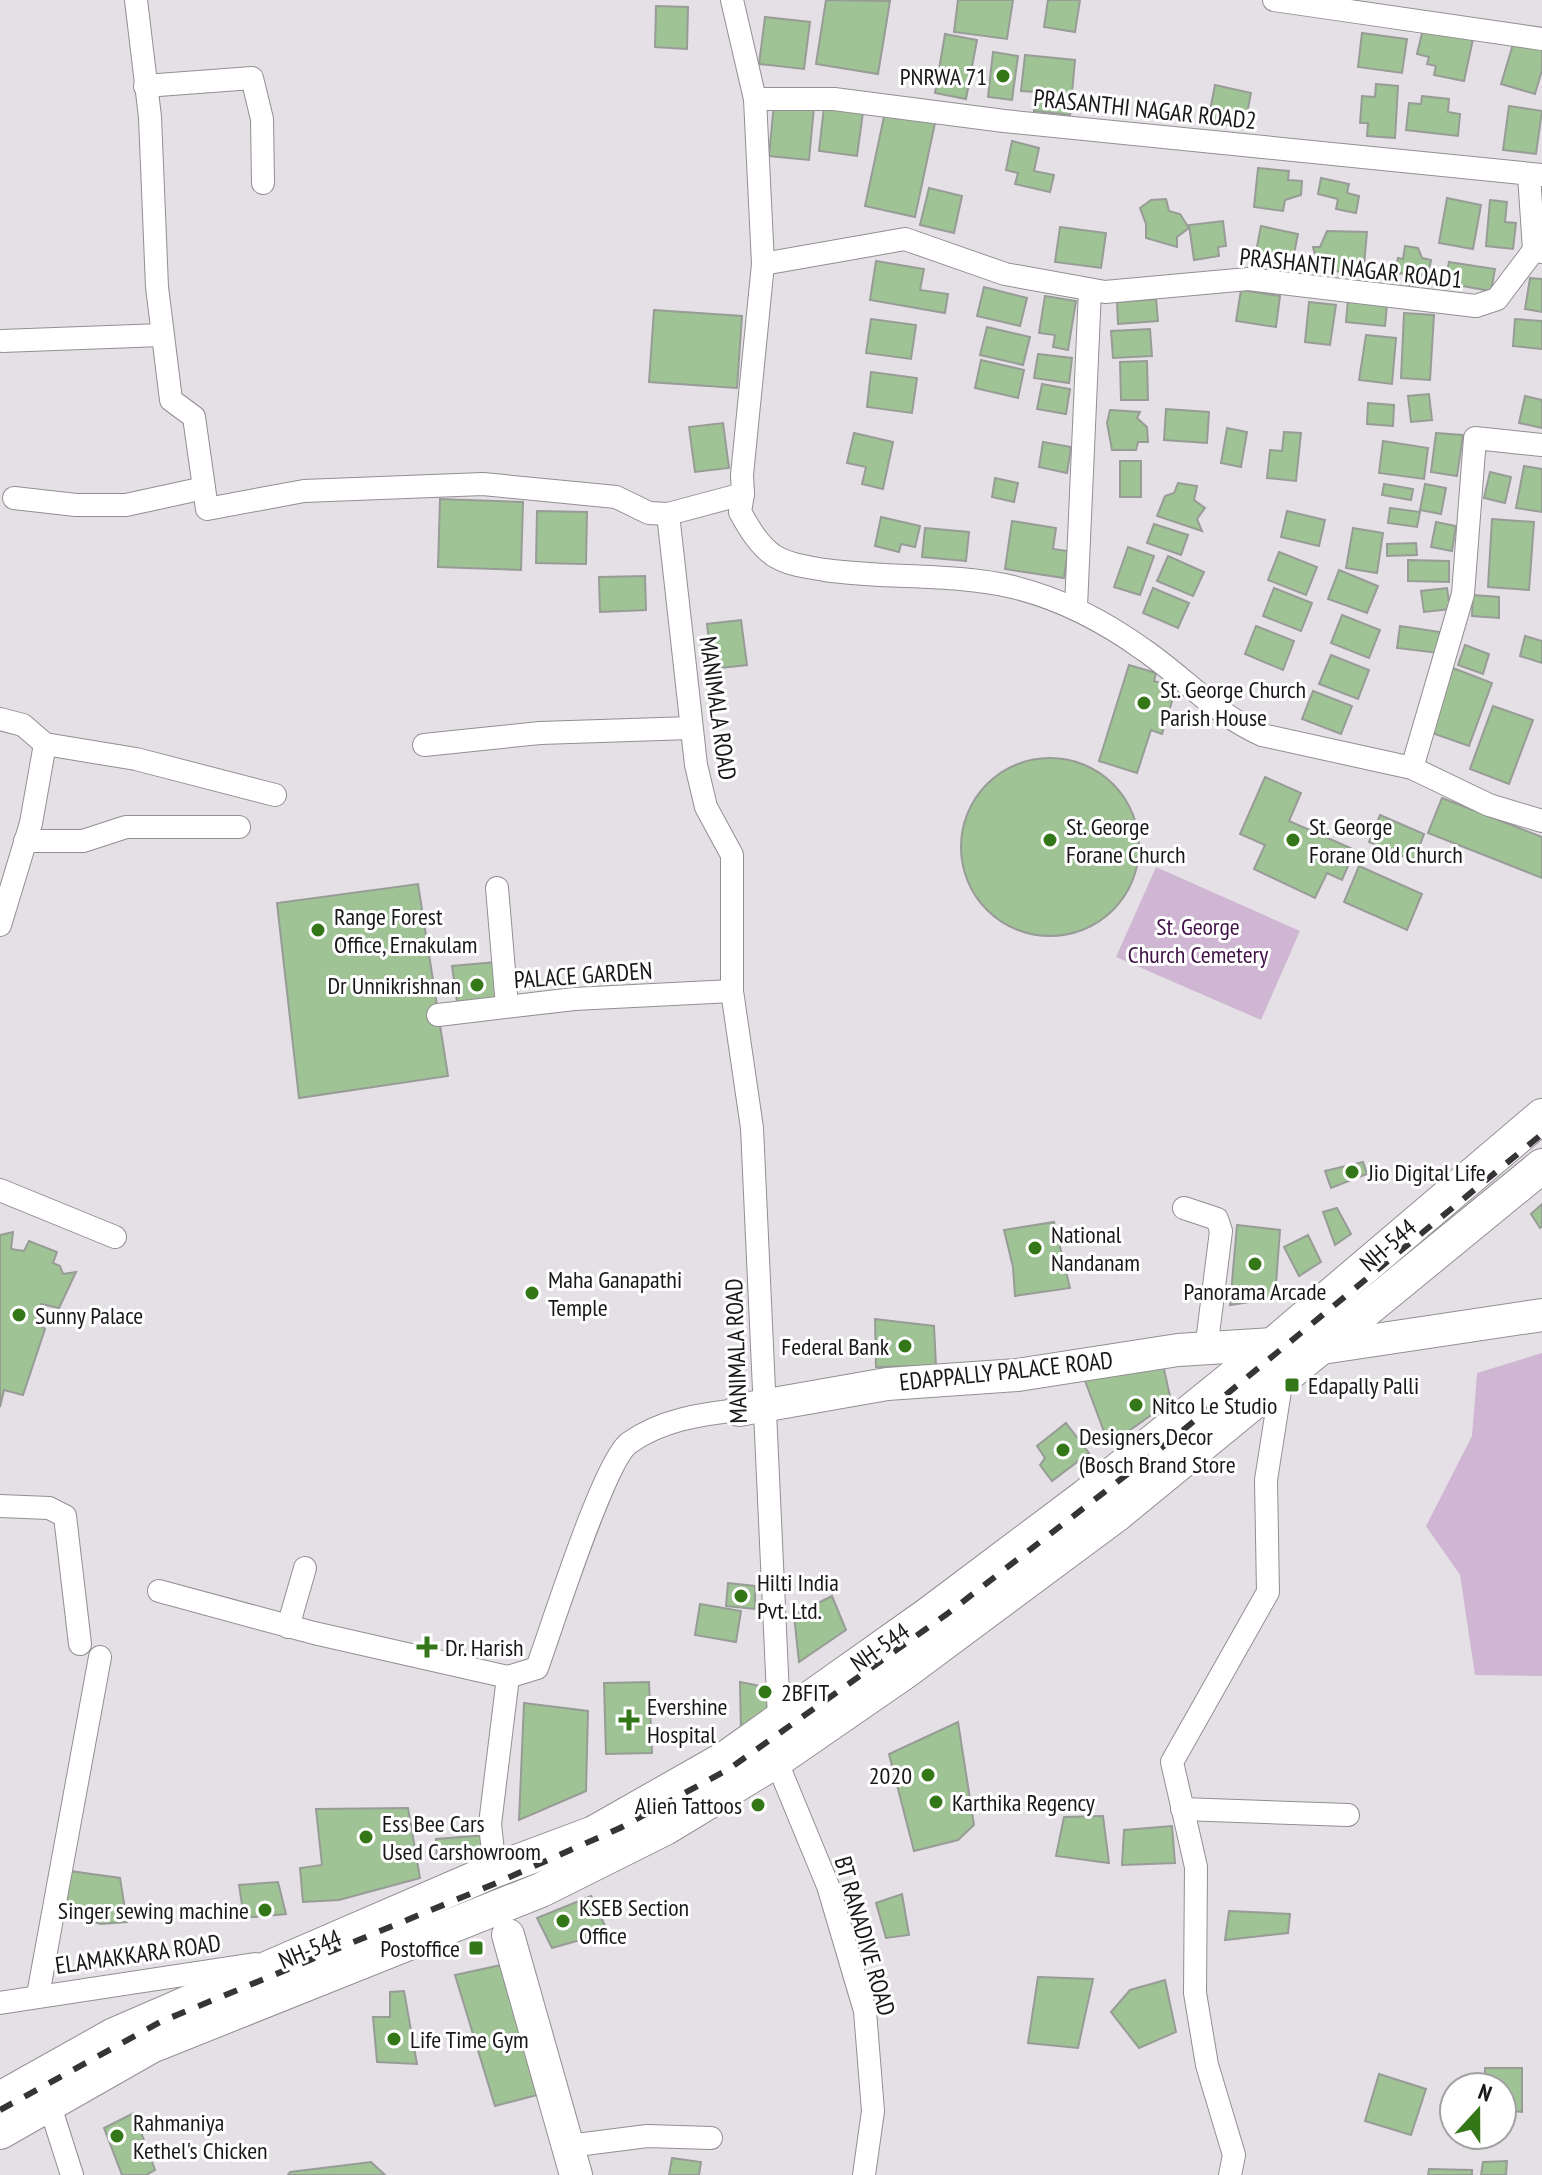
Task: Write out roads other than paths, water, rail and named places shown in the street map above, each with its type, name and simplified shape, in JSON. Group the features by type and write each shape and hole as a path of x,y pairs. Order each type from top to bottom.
{"main road":[{"name":"NH-544","path":"0,2132 151,2046 292,1973 495,1870 594,1833 726,1758 779,1717 929,1614 1074,1505 1274,1344 1542,1116"},
{"name":"NH-544","path":"0,2099 114,2035 292,1973 505,1920 541,1890 665,1828 776,1760 903,1673 1117,1514 1542,1166"},
{"path":"1312,1312 1330,1341"}],"street":[{"path":"136,0 150,117 157,287 171,400 194,417 207,509 304,491 483,484 616,497 649,513 668,514 743,494"},
{"path":"732,0 755,99 763,264 740,512 752,533 775,556 799,566 885,578 1009,586 1076,607 1144,650 1216,710 1240,725 1262,735 1412,768 1489,805 1542,821"},
{"path":"1274,0 1542,39"},
{"path":"145,86 252,78 262,119 263,183"},
{"name":"PRASANTHI NAGAR ROAD2","path":"755,99 834,99 1535,175"},
{"path":"1535,175 1538,251"},
{"name":"PRASHANTI NAGAR ROAD1","path":"763,264 905,239 1005,274 1105,292 1248,279 1476,306 1497,299 1538,251"},
{"path":"1076,607 1090,290"},
{"path":"2,341 162,335"},
{"path":"1412,768 1463,594 1475,438 1542,445"},
{"path":"14,498 76,505 126,505 204,488"},
{"name":"MANIMALA ROAD","path":"668,514 691,728 706,807 732,855 732,991 752,1128 751,1408 779,1717"},
{"path":"0,719 23,725 45,744 136,759 275,795"},
{"path":"424,745 540,733 691,728"},
{"path":"0,925 25,841 45,744"},
{"path":"25,841 83,841 126,827 239,827"},
{"path":"497,888 507,1006"},
{"name":"PALACE GARDEN","path":"438,1015 574,999 732,991"},
{"path":"0,1190 115,1237"},
{"path":"1184,1208 1217,1219 1221,1231 1206,1350"},
{"path":"1330,1341 1542,1315"},
{"name":"EDAPPALLY PALACE ROAD","path":"751,1408 887,1384 1018,1375 1178,1350 1274,1344"},
{"path":"1230,2175 1234,2155 1207,2065 1195,1993 1196,1867 1172,1762 1268,1592 1266,1480 1282,1378"},
{"path":"159,1591 288,1627 508,1677 537,1668 604,1485 627,1444 675,1420 751,1408"},
{"path":"0,1506 49,1508 65,1516 80,1644"},
{"path":"288,1627 305,1568"},
{"path":"38,1995 100,1657"},
{"path":"495,1870 490,1824 508,1677"},
{"name":"BT RANADIVE ROAD","path":"779,1717 776,1760 828,1886 865,2011 873,2111 864,2175"},
{"path":"1182,1809 1348,1815"},
{"path":"505,1920 572,2161 647,2136 711,2138"},
{"name":"ELAMAKKARA ROAD","path":"0,2003 38,1995 292,1973"},
{"path":"50,2106 72,2175"}],"railway":[{"path":"0,2110 160,2022 494,1884 620,1828 729,1769 947,1614 1165,1445 1542,1134"}],"place":[{"name":"PNRWA 71","path":"1003,76"},
{"name":"St. George Church Parish House","path":"1144,703"},
{"name":"St. George Forane Church","path":"1050,840"},
{"name":"St. George Forane Old Church","path":"1293,840"},
{"name":"Range Forest Office, Ernakulam","path":"318,930"},
{"name":"Dr Unnikrishnan","path":"477,985"},
{"name":"Jio Digital Life","path":"1352,1172"},
{"name":"National Nandanam","path":"1035,1248"},
{"name":"Panorama Arcade","path":"1255,1264"},
{"name":"Maha Ganapathi Temple","path":"532,1293"},
{"name":"Sunny Palace","path":"19,1315"},
{"name":"Federal Bank","path":"905,1346"},
{"name":"Edapally Palli","path":"1292,1385"},
{"name":"Nitco Le Studio","path":"1136,1405"},
{"name":"Designers Decor (Bosch Brand Store","path":"1063,1450"},
{"name":"Hilti India Pvt. Ltd.","path":"741,1596"},
{"name":"Dr. Harish","path":"427,1647"},
{"name":"2BFIT","path":"765,1692"},
{"name":"Evershine Hospital","path":"629,1720"},
{"name":"2020","path":"928,1775"},
{"name":"Karthika Regency","path":"936,1802"},
{"name":"Alien Tattoos","path":"758,1805"},
{"name":"Ess Bee Cars Used Carshowroom","path":"366,1837"},
{"name":"Singer sewing machine","path":"265,1910"},
{"name":"KSEB Section Office","path":"563,1921"},
{"name":"Postoffice","path":"476,1948"},
{"name":"Life Time Gym","path":"394,2039"},
{"name":"Rahmaniya Kethel's Chicken","path":"117,2136"}],"park label":[{"name":"St. George Church Cemetery","path":"1198,940"}]}
